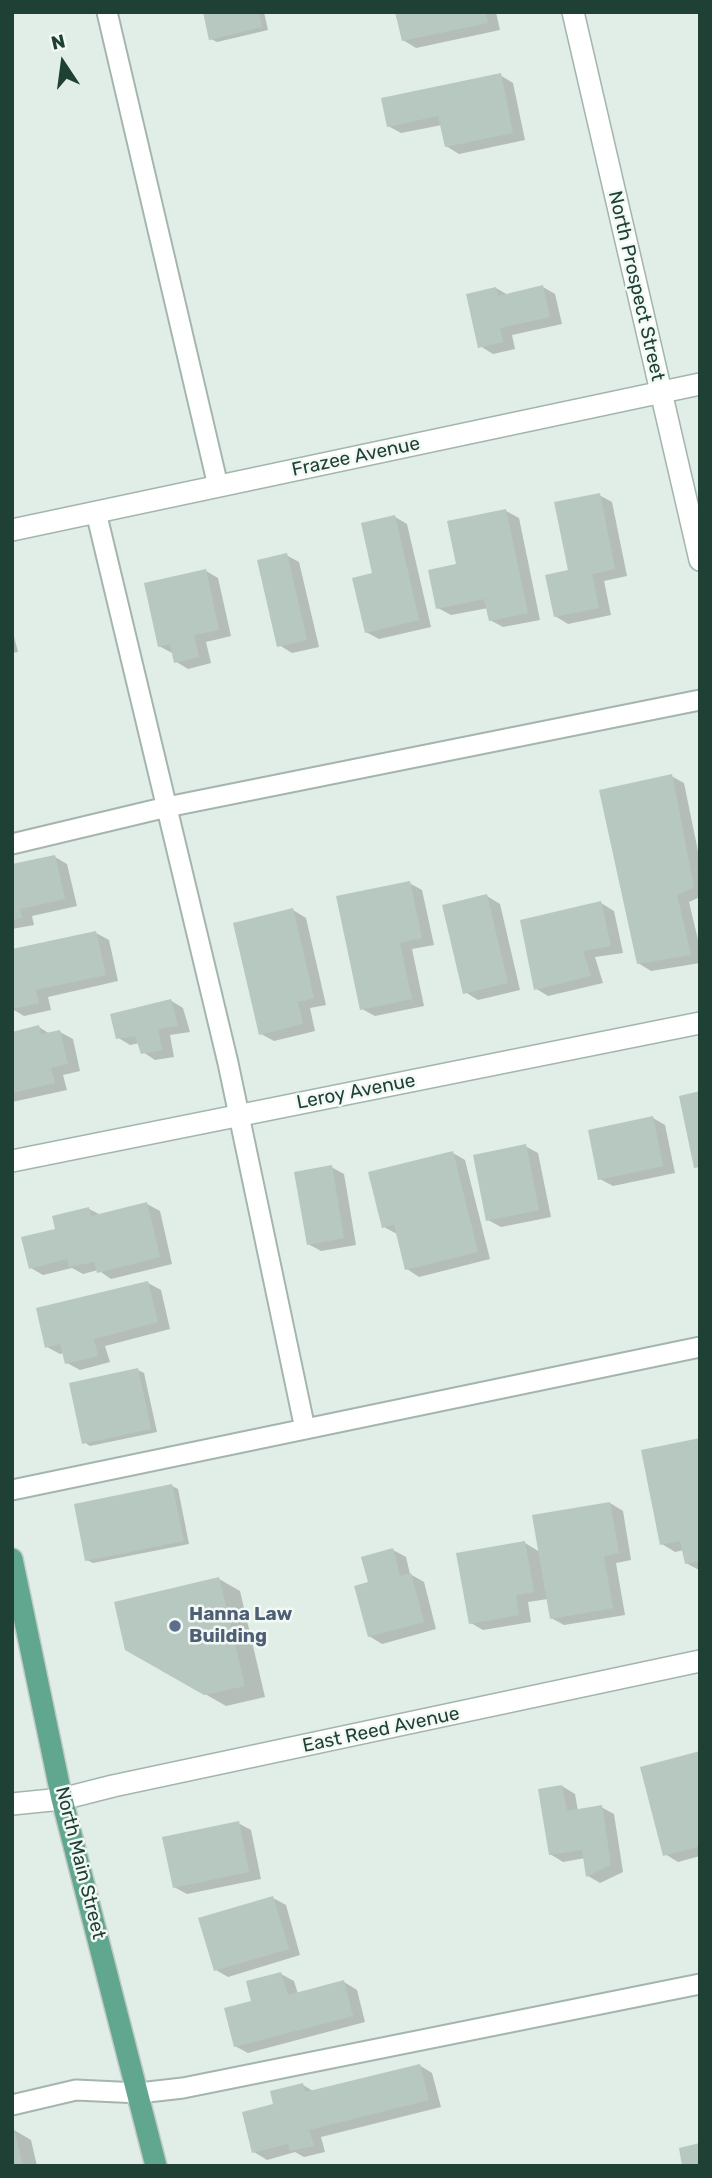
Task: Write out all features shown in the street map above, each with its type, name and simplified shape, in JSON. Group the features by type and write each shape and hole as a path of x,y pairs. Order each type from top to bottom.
{"main road":[{"name":"North Main Street","path":"12,1559 62,1799 156,2166"}],"street":[{"name":"North Prospect Street","path":"573,12 700,561"},
{"name":"Frazee Avenue","path":"12,530 700,384"},
{"name":"Leroy Avenue","path":"12,1161 700,1023"},
{"name":"East Reed Avenue","path":"12,1804 62,1799 700,1661"}],"lane":[{"path":"107,12 218,486"},
{"path":"96,512 228,1063 305,1429"},
{"path":"12,844 167,807 700,700"},
{"path":"12,1490 700,1348"},
{"path":"12,2105 76,2090 139,2093 183,2088 700,1984"}],"building":[{"path":"203,12 259,12 262,27 209,40"},
{"path":"395,12 486,12 488,23 402,41"},
{"path":"501,73 513,133 445,147 438,116 387,127 381,98"},
{"path":"543,285 550,317 500,328 503,342 478,348 466,294 496,287 498,296"},
{"path":"600,493 615,569 592,574 599,608 554,617 545,575 568,570 554,502"},
{"path":"506,509 528,613 489,621 484,599 436,609 428,570 456,564 447,521"},
{"path":"395,515 419,620 365,633 352,578 372,573 361,523"},
{"path":"287,553 307,640 277,647 257,560"},
{"path":"206,569 219,630 194,635 199,657 174,663 170,644 158,647 144,583"},
{"path":"672,774 694,887 677,895 691,955 637,964 599,790"},
{"path":"55,855 65,899 20,909 22,918 12,920 12,864"},
{"path":"410,881 422,938 400,943 412,999 360,1010 336,896"},
{"path":"487,894 508,983 463,994 442,905"},
{"path":"601,901 611,946 583,951 591,976 534,990 520,920"},
{"path":"293,908 314,998 298,1002 303,1024 259,1035 233,923"},
{"path":"96,931 106,975 36,990 39,1003 12,1009 12,949"},
{"path":"171,999 178,1026 158,1029 162,1050 141,1054 135,1036 116,1039 110,1014"},
{"path":"39,1025 41,1034 60,1030 68,1064 51,1068 55,1083 12,1093 12,1032"},
{"path":"700,1091 700,1167 694,1168 679,1096"},
{"path":"653,1116 663,1166 598,1180 588,1130"},
{"path":"526,1144 539,1210 486,1221 473,1155"},
{"path":"453,1151 478,1252 405,1270 394,1225 382,1228 368,1172"},
{"path":"332,1165 344,1238 307,1245 294,1172"},
{"path":"147,1202 160,1257 97,1273 94,1262 69,1267 67,1259 29,1269 21,1237 55,1229 52,1216 89,1207 91,1216"},
{"path":"148,1281 158,1322 94,1339 98,1356 65,1364 60,1344 45,1348 36,1308"},
{"path":"138,1368 151,1429 82,1444 69,1383"},
{"path":"700,1438 700,1561 685,1564 680,1541 660,1545 641,1450"},
{"path":"172,1484 184,1541 85,1561 74,1504"},
{"path":"610,1502 619,1553 604,1556 613,1608 550,1619 532,1515"},
{"path":"525,1541 534,1592 516,1595 519,1615 469,1624 456,1553"},
{"path":"393,1548 400,1576 411,1573 424,1622 368,1637 354,1586 368,1582 361,1557"},
{"name":"Hanna Law Building","path":"219,1577 245,1686 204,1695 125,1650 114,1602"},
{"path":"700,1751 700,1846 663,1856 640,1767"},
{"path":"562,1785 567,1811 602,1805 611,1865 586,1877 582,1850 549,1855 538,1789"},
{"path":"239,1821 249,1872 173,1888 162,1837"},
{"path":"273,1896 289,1949 214,1971 198,1918"},
{"path":"281,1972 288,1995 344,1980 353,2016 234,2047 224,2008 251,2001 246,1981"},
{"path":"420,2064 429,2100 309,2130 314,2146 290,2151 288,2144 252,2153 242,2112 273,2104 270,2091 303,2083 305,2092"},
{"path":"13,2125 23,2166 12,2166"},
{"path":"700,2143 700,2166 682,2166 679,2148"}],"place":[{"name":"Hanna Law Building","path":"175,1626"}]}
